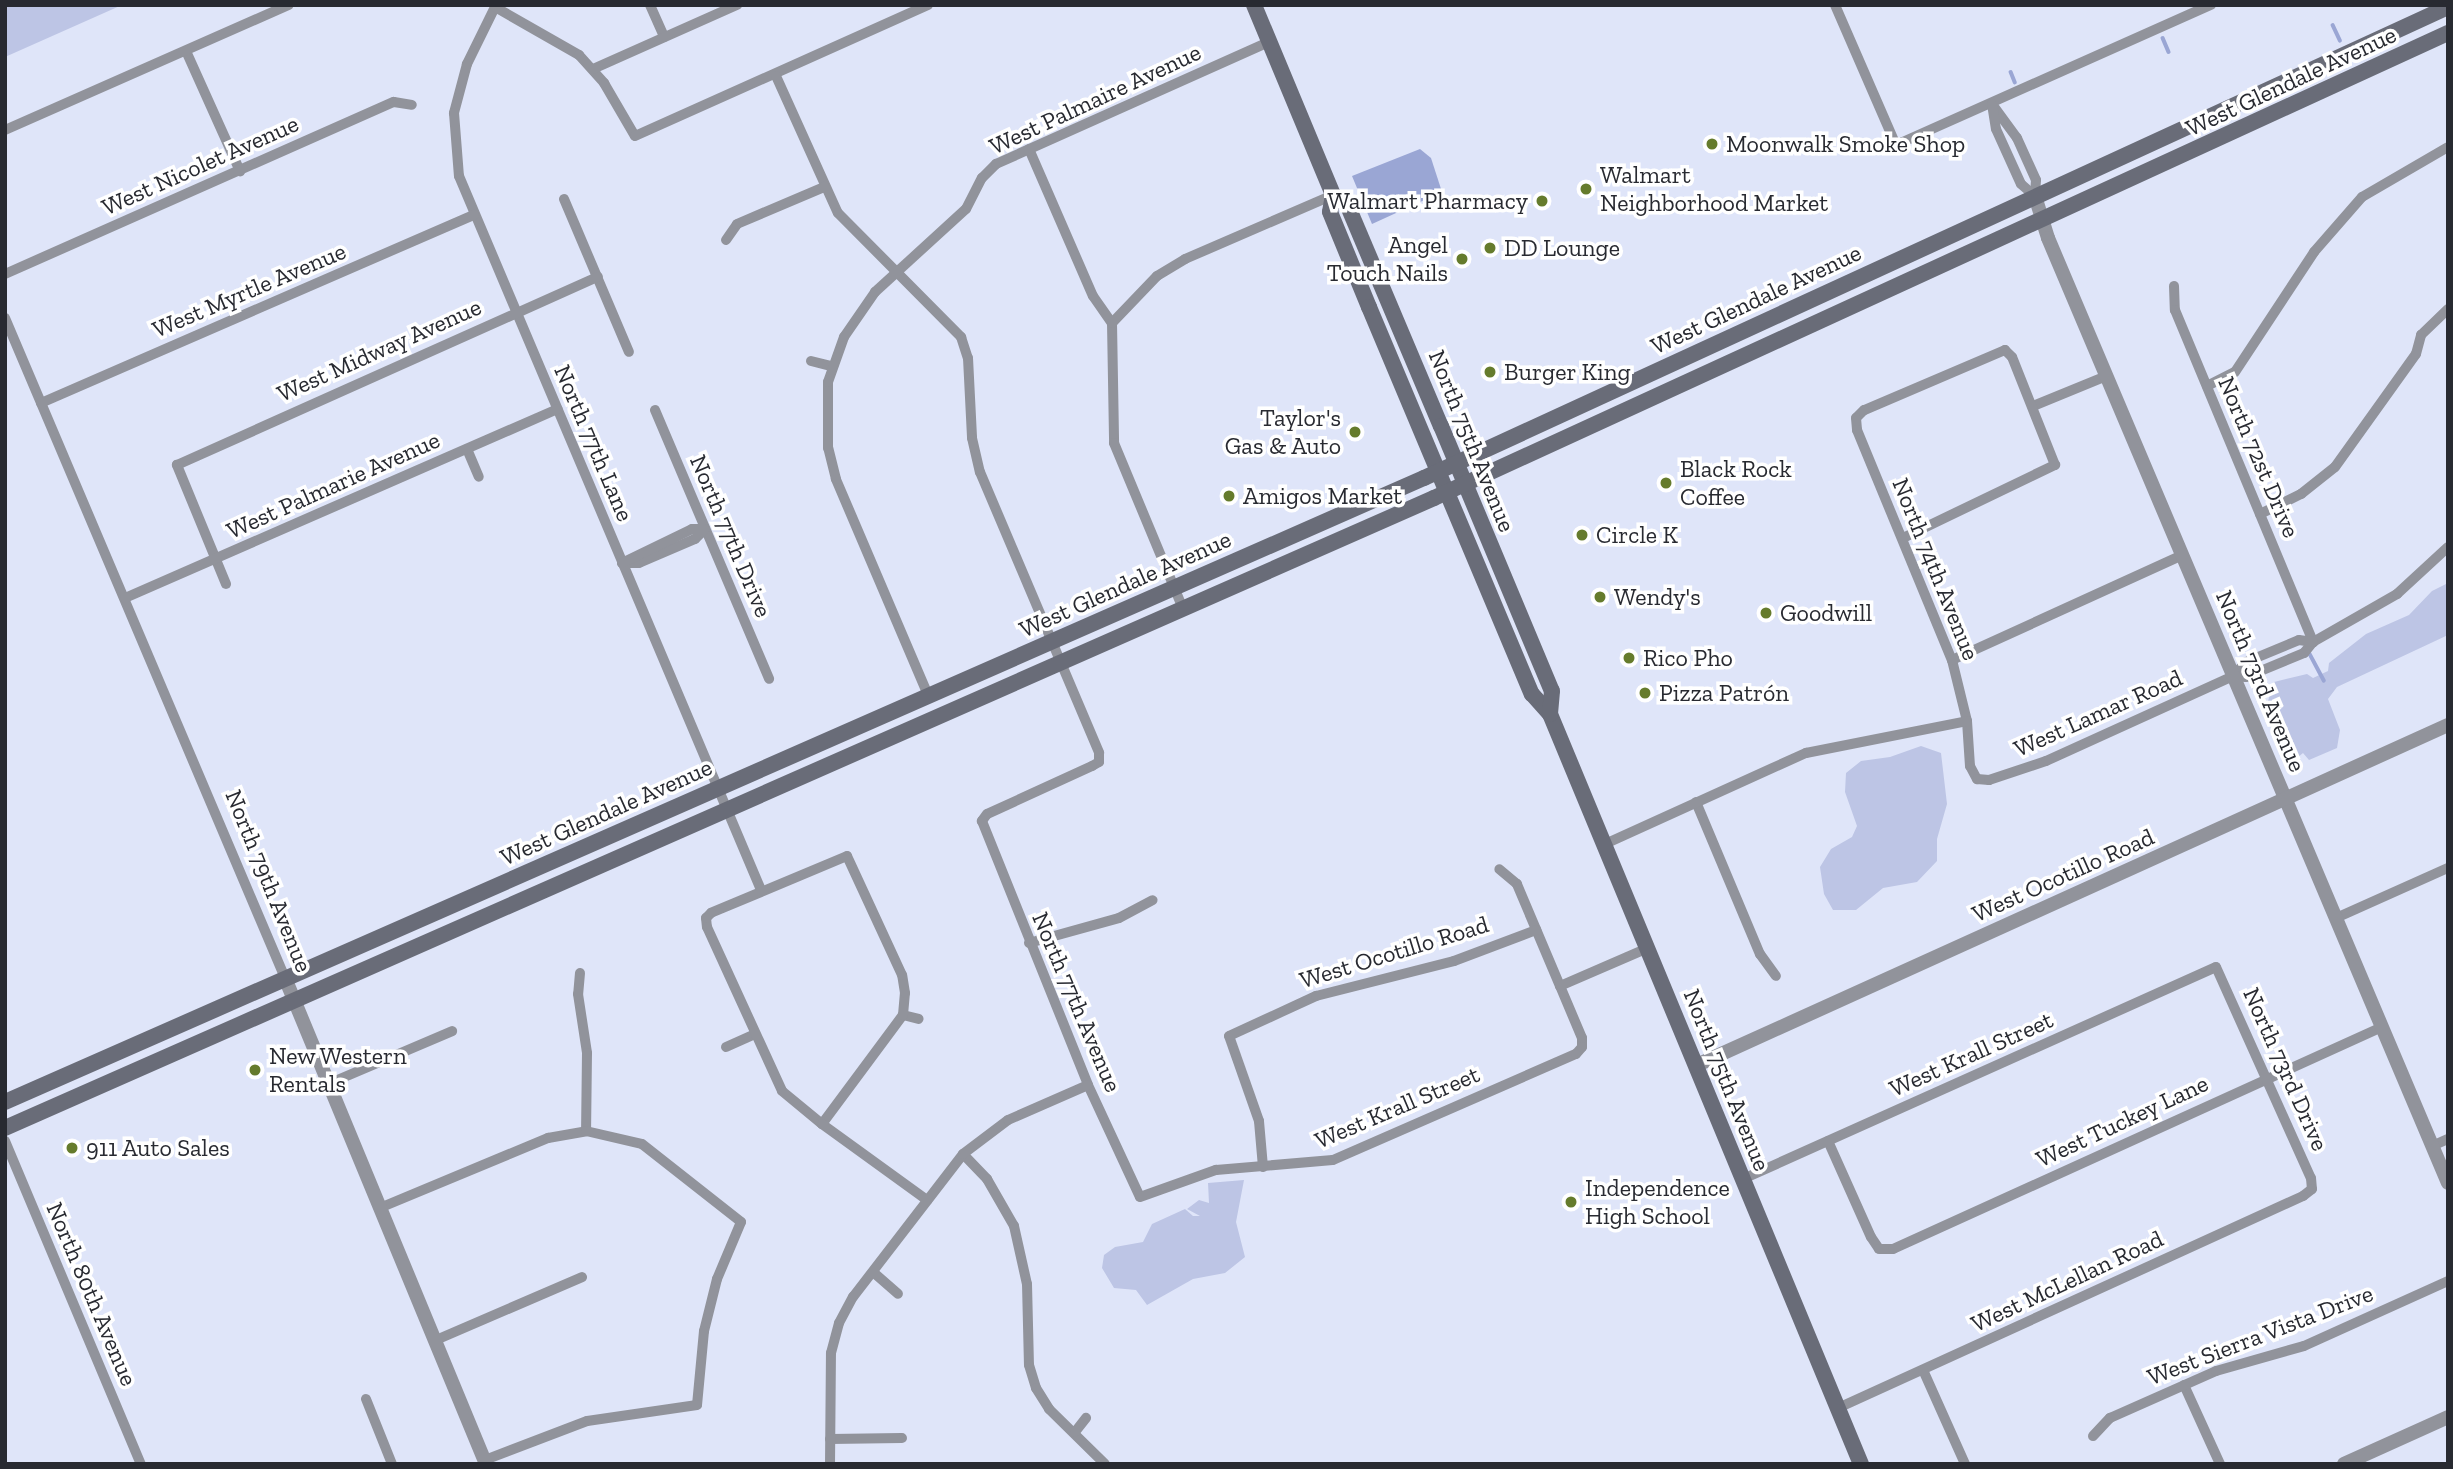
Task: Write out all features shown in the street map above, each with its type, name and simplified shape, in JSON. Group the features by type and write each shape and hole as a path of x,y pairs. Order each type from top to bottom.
{"main road":[{"name":"North 75th Avenue","path":"1254,5 1333,195 1330,212 1532,694 1550,713 1861,1464"},
{"name":"West Glendale Avenue","path":"5,1102 1456,463 2448,7"},
{"name":"West Glendale Avenue","path":"5,1128 1465,484 2448,33"},
{"name":"North 75th Avenue","path":"1333,195 1347,204 1552,691 1550,713"}],"street":[{"path":"5,130 289,5"},
{"path":"650,5 664,37"},
{"path":"593,69 737,5"},
{"path":"495,6 547,34 593,69 635,136 776,76 928,5"},
{"path":"1835,5 1896,145 2211,5"},
{"name":"North 77th Lane","path":"495,6 467,64 454,113 459,176 761,891"},
{"name":"West Palmaire Avenue","path":"895,272 955,221 996,164 1269,42"},
{"path":"186,51 240,171"},
{"path":"776,76 838,213 952,326 965,347 972,438 980,472 1060,663"},
{"name":"West Nicolet Avenue","path":"5,274 394,102 412,105"},
{"name":"North 73rd Avenue","path":"1992,104 2014,130 2036,180 2035,196 2041,220 2448,1183"},
{"path":"2207,386 2235,372 2314,252 2362,197 2448,147"},
{"path":"1029,149 1093,296 1112,323 1114,443 1183,609"},
{"path":"726,240 737,224 824,187"},
{"path":"1112,323 1157,276 1185,259 1333,195"},
{"path":"564,200 629,352"},
{"name":"West Myrtle Avenue","path":"41,403 474,215"},
{"path":"895,272 858,314 831,366 827,433 836,479 928,695"},
{"name":"West Midway Avenue","path":"215,559 177,465 598,277"},
{"name":"North 72st Drive","path":"2174,286 2175,310 2313,642"},
{"path":"2260,514 2301,494 2335,467 2416,354 2421,335 2448,309"},
{"name":"North 79th Avenue","path":"5,318 328,1084 383,1207 486,1462"},
{"name":"North 74th Avenue","path":"1977,779 1970,766 1966,721 1952,660 1857,430 1856,418 1864,410 2004,350 2033,406"},
{"path":"811,361 831,366"},
{"path":"1903,538 2055,465 2033,406 2106,376"},
{"name":"West Palmarie Avenue","path":"125,598 558,409"},
{"name":"North 77th Drive","path":"654,410 769,679"},
{"path":"467,449 479,477"},
{"path":"622,563 692,529 705,529"},
{"name":"West Lamar Road","path":"1977,779 1989,780 2046,761 2233,676 2246,677 2304,653 2313,642 2378,607 2448,547"},
{"path":"1952,660 2182,555"},
{"path":"215,559 226,584"},
{"name":"North 77th Avenue","path":"1060,663 1099,762 987,814 982,821 1088,1085 1140,1197"},
{"path":"1605,844 1816,750 1966,721"},
{"name":"West Ocotillo Road","path":"1697,1065 2448,725"},
{"path":"1696,802 1760,954 1776,976"},
{"path":"822,1124 903,1015 902,975 847,856 761,891 706,918 753,1035 782,1091 822,1124 927,1200"},
{"path":"2336,918 2448,868"},
{"path":"1499,869 1517,884 1560,986 1648,948"},
{"path":"1029,943 1119,918 1153,900"},
{"name":"West Ocotillo Road","path":"1263,1167 1259,1121 1229,1036 1315,996 1454,961 1536,930"},
{"name":"West Krall Street","path":"1743,1179 2216,967"},
{"name":"North 73rd Drive","path":"2216,967 2268,1078 2312,1189"},
{"path":"580,973 578,995 587,1052 586,1131"},
{"name":"West Krall Street","path":"1140,1197 1197,1175 1333,1160 1582,1048 1560,986"},
{"path":"903,1015 919,1019"},
{"name":"West Tuckey Lane","path":"1828,1141 1880,1249 1893,1249 2382,1027"},
{"path":"328,1084 453,1031"},
{"path":"726,1047 753,1035"},
{"path":"830,1464 831,1353 839,1323 873,1272 963,1154 1008,1120 1088,1085"},
{"path":"383,1207 548,1138 586,1131 642,1144 741,1222 708,1318 697,1405 587,1420 486,1462"},
{"path":"2432,1146 2448,1139"},
{"name":"North 80th Avenue","path":"5,1141 141,1464"},
{"path":"963,1154 987,1179 1014,1226 1027,1284 1029,1365 1049,1409 1105,1464"},
{"name":"West McLellan Road","path":"1838,1408 2312,1189"},
{"path":"873,1272 898,1294"},
{"path":"436,1340 582,1277"},
{"name":"West Sierra Vista Drive","path":"2093,1436 2110,1418 2184,1385 2241,1362 2304,1346 2448,1281"},
{"path":"1923,1370 1965,1464"},
{"path":"2184,1385 2220,1464"},
{"path":"366,1399 392,1464"},
{"path":"2344,1464 2448,1417"},
{"path":"1075,1432 1086,1418"},
{"path":"830,1439 902,1438"}],"shaded area":[{"path":"5,5 122,5 5,57"},
{"path":"1420,149 1431,158 1442,192 1372,224 1352,176"},
{"path":"2446,584 2448,635 2337,687 2328,699 2340,730 2337,748 2309,760 2303,753 2297,758 2299,764 2288,759 2278,720 2268,701 2274,682 2307,674 2313,678 2328,671 2329,663 2366,634 2409,615 2432,591"},
{"path":"1921,746 1941,753 1947,804 1937,839 1937,861 1917,882 1883,888 1856,910 1833,910 1824,894 1820,867 1831,849 1852,837 1857,826 1845,792 1846,773 1861,761 1890,757"},
{"path":"1244,1180 1236,1222 1245,1257 1225,1273 1193,1279 1147,1305 1136,1290 1114,1288 1102,1268 1104,1255 1115,1247 1143,1242 1152,1224 1185,1209 1193,1216 1200,1216 1187,1209 1199,1200 1209,1203 1208,1183"}],"waterway":[{"path":"2333,25 2340,40"},
{"path":"2163,38 2169,52"},
{"path":"2011,72 2015,82"},
{"path":"2310,654 2324,680"}],"place":[{"name":"Moonwalk Smoke Shop","path":"1712,144"},
{"name":"Walmart Neighborhood Market","path":"1586,189"},
{"name":"Walmart Pharmacy","path":"1542,201"},
{"name":"DD Lounge","path":"1490,248"},
{"name":"Angel Touch Nails","path":"1462,259"},
{"name":"Burger King","path":"1490,372"},
{"name":"Taylor's Gas & Auto","path":"1355,432"},
{"name":"Black Rock Coffee","path":"1666,483"},
{"name":"Amigos Market","path":"1229,496"},
{"name":"Circle K","path":"1582,535"},
{"name":"Wendy's","path":"1600,597"},
{"name":"Goodwill","path":"1766,613"},
{"name":"Rico Pho","path":"1629,658"},
{"name":"Pizza Patrón","path":"1645,693"},
{"name":"New Western Rentals","path":"255,1070"},
{"name":"911 Auto Sales","path":"72,1148"},
{"name":"Independence High School","path":"1571,1202"}]}
